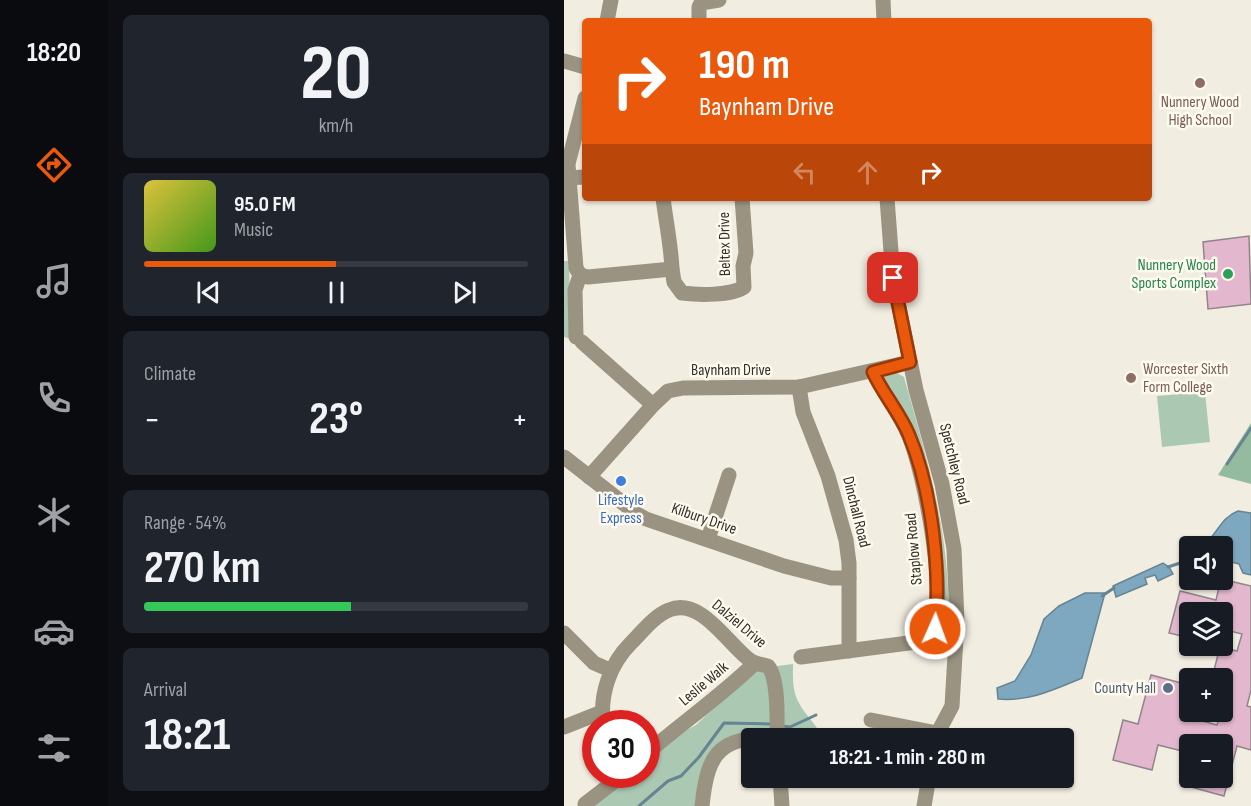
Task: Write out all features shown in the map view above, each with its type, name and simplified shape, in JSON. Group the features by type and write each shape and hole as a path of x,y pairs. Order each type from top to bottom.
{"street":[{"path":"608,18 611,0"},
{"path":"699,18 701,2 719,0"},
{"path":"883,0 884,18"},
{"path":"564,61 582,66"},
{"path":"582,109 570,152 566,178 569,257 580,276 575,290 579,340 653,405"},
{"path":"566,178 582,177"},
{"path":"580,276 672,269 671,244 667,234 663,201"},
{"name":"Beltex Drive","path":"672,269 674,282 682,293 697,295 738,291 744,287 743,266 746,253 742,201"},
{"name":"Spetchley Road","path":"887,201 893,278 910,362 942,484 955,558 957,621 952,706 940,728"},
{"name":"Baynham Drive","path":"589,477 653,405 668,391 675,388 799,387 910,362"},
{"name":"Staplow Road","path":"801,657 930,639 936,621 934,539 927,499 910,436 873,372"},
{"name":"Dinchall Road","path":"799,387 803,412 836,501 846,540 849,578 849,651"},
{"name":"Kilbury Drive","path":"564,457 637,514 784,566 831,578 849,578"},
{"path":"708,540 729,475"},
{"name":"Dalziel Drive","path":"603,710 610,670 618,656 660,615 670,609 680,608 695,610 755,663 768,666 772,670 777,728"},
{"path":"564,633 594,663 610,670"},
{"name":"Leslie Walk","path":"660,742 729,688 755,663"},
{"path":"871,720 906,728"},
{"name":"Dalziel Drive","path":"564,727 582,722"},
{"path":"702,806 704,784 718,753 729,743 741,739"},
{"path":"585,804 606,788"},
{"path":"781,788 782,806"},
{"path":"924,806 927,788"}],"green space":[{"path":"564,261 569,261 571,339 564,337"},
{"path":"895,372 904,377 930,471 942,532 948,596 948,630 945,635 939,635 938,546 883,380 886,375"},
{"path":"1205,392 1210,442 1162,447 1157,396"},
{"path":"1251,423 1251,484 1218,475"},
{"path":"793,664 795,694 801,707 817,728 741,728 741,740 710,753 698,783 695,806 594,806 616,788 660,788 660,750 672,738 696,725 755,669"}],"water":[{"path":"1238,511 1251,513 1251,575 1243,573 1239,564 1233,562 1233,536 1212,536 1232,514"},
{"path":"1163,563 1173,574 1158,581 1155,575 1145,578 1147,584 1116,597 1113,586"},
{"path":"1085,593 1105,593 1082,678 1031,697 998,699 997,688 1015,681 1031,655 1044,619 1059,606"}],"building":[{"name":"Nunnery Wood Sports Complex","path":"1249,236 1251,304 1208,309 1203,242"},
{"name":"County Hall","path":"1233,582 1251,586 1251,690 1247,706 1251,707 1251,750 1237,746 1233,761 1233,734 1179,734 1179,750 1158,745 1152,770 1113,760 1123,720 1138,724 1151,675 1179,682 1179,722 1206,722 1217,725 1218,722 1233,722 1233,668 1215,668 1218,656 1233,656 1233,650 1237,651 1242,634 1233,632 1233,602 1179,602 1179,635 1169,633 1180,591 1216,600 1218,590 1233,590"},
{"name":"County Hall","path":"1194,788 1226,788 1224,796"}],"waterway":[{"path":"1227,464 1251,428"},
{"path":"1168,567 1179,563"},
{"path":"1102,596 1114,588"},
{"path":"781,726 790,727 816,715"},
{"path":"639,806 668,781 681,776 699,757 724,723 772,724"}],"place":[{"name":"Nunnery Wood High School","path":"1200,83"},
{"name":"Nunnery Wood Sports Complex","path":"1228,274"},
{"name":"Worcester Sixth Form College","path":"1131,378"},
{"name":"Lifestyle Express","path":"621,481"},
{"name":"County Hall","path":"1168,688"}],"route":[{"path":"893,278 910,362 873,372 910,436 927,499 936,563 935,629"}]}
